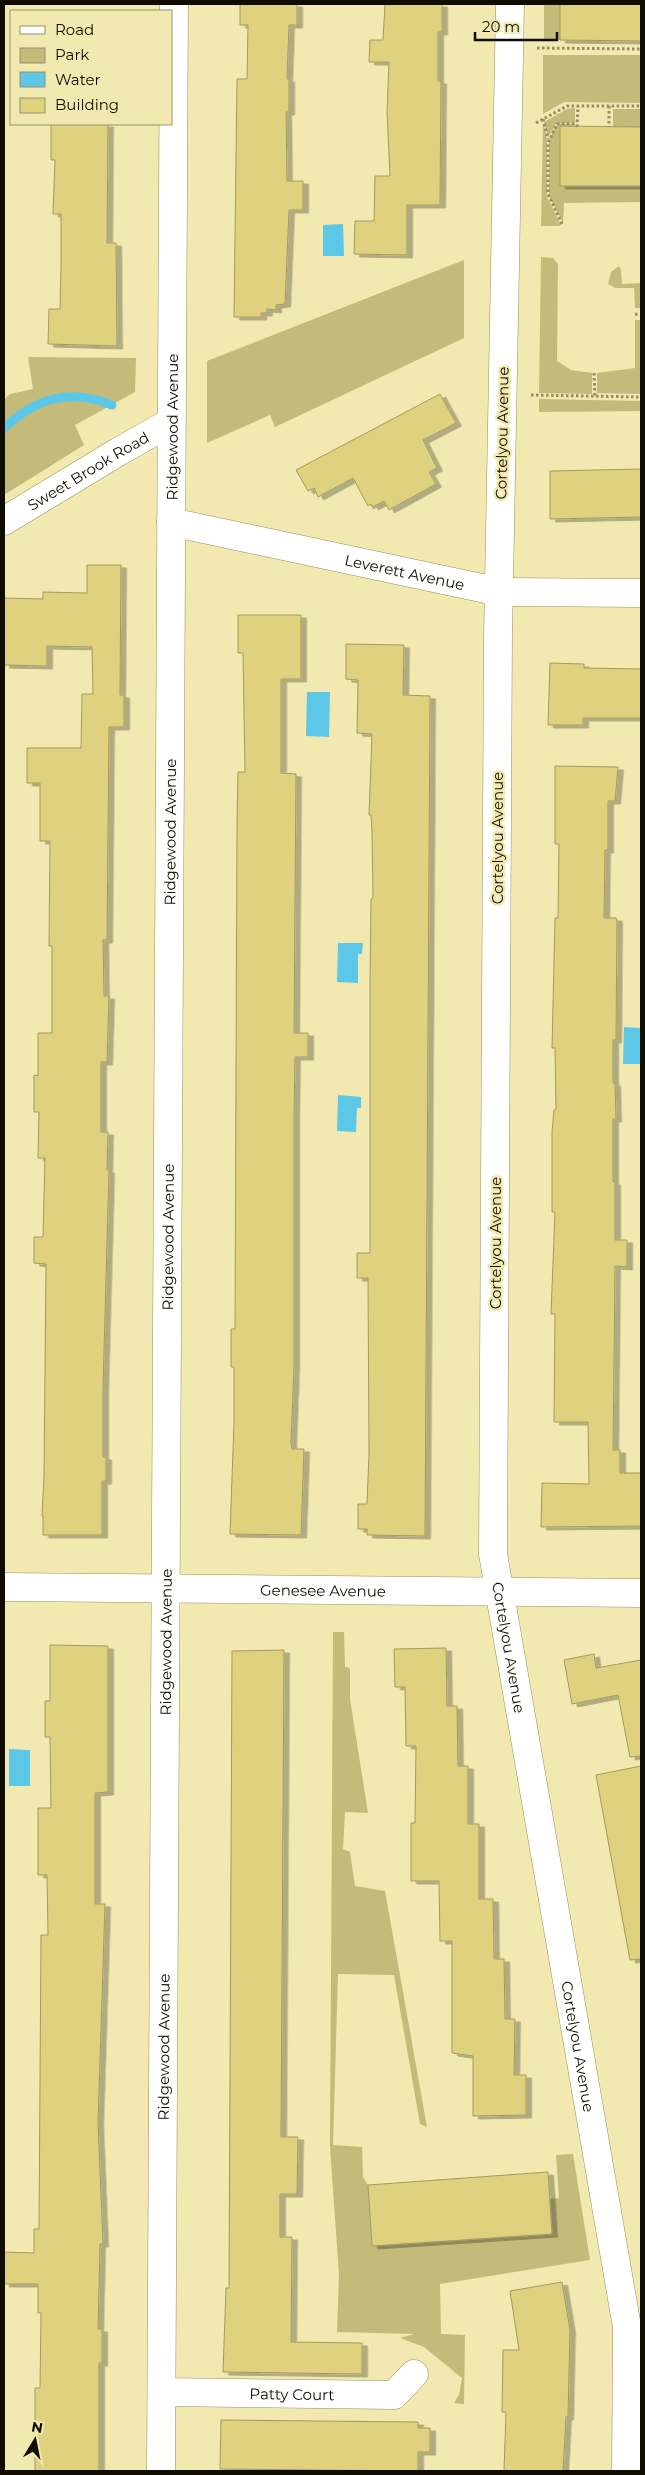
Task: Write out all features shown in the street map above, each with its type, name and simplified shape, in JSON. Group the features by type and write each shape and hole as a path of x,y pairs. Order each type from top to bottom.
{"street":[{"name":"Ridgewood Avenue","path":"161,2471 164,1589 174,4"},
{"name":"Cortelyou Avenue","path":"510,4 500,592 493,1554 634,2326 626,2471"},
{"name":"Sweet Brook Road","path":"4,521 171,422"},
{"name":"Leverett Avenue","path":"171,522 500,592 641,593"},
{"name":"Genesee Avenue","path":"4,1587 641,1593"},
{"name":"Patty Court","path":"162,2392 394,2395 414,2374"}],"path":[{"path":"534,48 641,49"},
{"path":"532,125 567,106 641,106"},
{"path":"548,139 557,124 577,125 578,106"},
{"path":"608,106 609,127"},
{"path":"543,119 548,139 548,197 562,224"},
{"path":"635,314 641,314"},
{"path":"594,373 594,396"},
{"path":"531,395 641,397"}],"green space":[{"path":"544,4 560,4 560,40 544,40"},
{"path":"543,55 641,55 641,103 564,102 543,114"},
{"path":"575,108 575,122 556,124 548,137 544,122 567,109"},
{"path":"613,109 641,109 641,127 613,127"},
{"path":"543,123 547,138 547,197 561,225 559,226 541,226"},
{"path":"560,124 575,124 560,186 641,186 641,202 564,203 563,223 549,196 549,140 555,127"},
{"path":"541,257 553,258 558,264 557,361 571,370 592,373 592,394 539,393"},
{"path":"464,260 464,338 275,427 270,415 207,443 207,361"},
{"path":"619,266 622,284 641,283 641,308 635,308 634,288 616,288 608,284 611,272"},
{"path":"635,320 641,320 641,394 597,393 597,373 635,368"},
{"path":"28,357 136,358 135,392 75,425 84,445 4,495 4,400 10,394 33,389"},
{"path":"539,399 641,401 641,411 539,412"},
{"path":"333,1632 344,1632 345,1667 350,1668 350,1699 368,1813 345,1812 343,1849 350,1852 355,1886 385,1891 427,2127 420,2124 394,1975 338,1974 333,2145 362,2147 363,2177 368,2185 372,2245 559,2198 556,2155 573,2154 590,2260 440,2284 441,2334 465,2335 464,2404 454,2403 459,2395 462,2378 424,2347 400,2338 415,2334 337,2332 339,2275 330,2147"}],"water":[{"path":"343,224 344,256 323,256 323,225"},
{"path":"307,692 330,692 329,737 306,736"},
{"path":"338,943 363,943 362,954 358,954 358,983 337,982"},
{"path":"624,1027 641,1028 641,1064 623,1064"},
{"path":"338,1095 361,1097 361,1108 357,1108 356,1132 337,1131"},
{"path":"9,1749 30,1750 30,1786 9,1786"}],"building":[{"path":"240,4 297,4 297,25 289,25 287,79 289,79 289,112 286,112 287,181 303,181 303,210 289,210 285,304 276,305 276,310 267,309 267,313 261,313 261,317 234,317 237,79 247,79 248,25 240,25"},
{"path":"385,4 442,4 442,32 438,32 438,81 441,81 440,205 407,205 407,255 354,254 355,221 374,221 375,176 390,176 387,112 389,62 369,62 370,40 383,40"},
{"path":"560,4 641,4 641,41 560,40"},
{"path":"51,125 108,125 107,243 116,243 117,346 48,344 49,309 60,309 61,266 61,214 53,214 55,160 51,160"},
{"path":"560,126 641,127 641,186 560,186"},
{"path":"440,394 456,423 423,440 437,468 429,472 436,484 389,510 384,501 373,507 371,504 368,506 353,478 318,497 314,488 308,491 296,470"},
{"path":"641,469 641,517 550,519 550,471"},
{"path":"87,565 121,565 120,695 124,695 124,727 109,727 107,940 103,940 104,996 109,996 107,1062 101,1062 101,1132 108,1132 107,1170 109,1170 103,1388 103,1457 106,1457 106,1481 102,1481 102,1535 43,1535 46,1264 34,1263 34,1237 43,1237 45,1158 38,1158 39,1112 34,1112 34,1075 38,1076 38,1033 52,1033 52,946 49,946 50,841 40,841 40,783 27,783 27,748 81,748 82,694 93,694 92,647 47,646 47,666 4,665 4,598 43,599 43,592 87,593"},
{"path":"238,615 301,615 301,679 281,679 281,773 296,774 294,1033 308,1033 308,1057 295,1057 294,1111 294,1366 291,1443 292,1449 304,1449 301,1535 230,1534 234,1422 234,1367 231,1367 231,1329 235,1329 237,822 238,772 245,772 243,653 238,653"},
{"path":"346,644 404,645 403,695 430,696 425,1536 367,1535 367,1529 358,1529 358,1504 367,1504 369,1454 368,1278 357,1278 357,1253 370,1253 370,983 371,899 373,897 372,832 371,815 369,815 372,734 357,733 358,680 346,679"},
{"path":"550,663 584,664 584,668 641,669 641,718 583,718 583,725 548,725"},
{"path":"555,766 618,767 615,801 608,801 608,850 605,850 604,918 616,918 617,920 616,1040 613,1040 613,1083 615,1083 616,1119 613,1119 613,1182 615,1182 615,1240 627,1240 627,1267 615,1266 613,1450 620,1450 620,1473 641,1473 641,1526 541,1527 542,1483 589,1484 588,1422 554,1422 555,1314 551,1314 555,1212 552,1212 552,1131 554,1110 556,1109 555,1048 552,1048 555,918 558,918 559,844 555,844"},
{"path":"50,1645 108,1646 108,1792 95,1793 95,1904 105,1904 98,2123 103,2244 100,2244 98,2329 102,2329 102,2363 99,2363 99,2471 35,2471 35,2388 40,2388 41,2313 38,2313 38,2284 4,2284 4,2252 34,2253 34,2229 39,2229 41,1935 48,1935 47,1875 38,1875 38,1808 51,1808 50,1737 45,1737 45,1701 50,1701"},
{"path":"446,1648 447,1706 457,1706 458,1766 468,1766 468,1824 479,1824 479,1899 493,1899 494,1959 504,1959 505,2019 515,2019 514,2075 526,2075 526,2115 473,2116 473,2056 452,2053 452,1941 440,1941 439,1881 411,1881 411,1823 415,1823 416,1746 406,1746 405,1687 395,1687 394,1649"},
{"path":"284,1650 281,2137 298,2137 297,2194 280,2194 280,2237 292,2237 291,2342 362,2343 362,2374 223,2372 226,2288 229,2288 232,1651"},
{"path":"594,1654 596,1668 641,1660 641,1756 630,1757 618,1695 572,1704 564,1660"},
{"path":"641,1766 641,1959 630,1960 596,1775"},
{"path":"548,2172 552,2234 372,2246 368,2185"},
{"path":"562,2282 570,2330 568,2417 566,2417 563,2471 504,2471 506,2412 502,2412 503,2350 519,2350 510,2291"},
{"path":"221,2420 418,2422 418,2428 430,2428 430,2452 418,2452 418,2471 220,2469"}],"waterway":[{"path":"4,428 28,409 54,399 82,397 112,405"}]}
